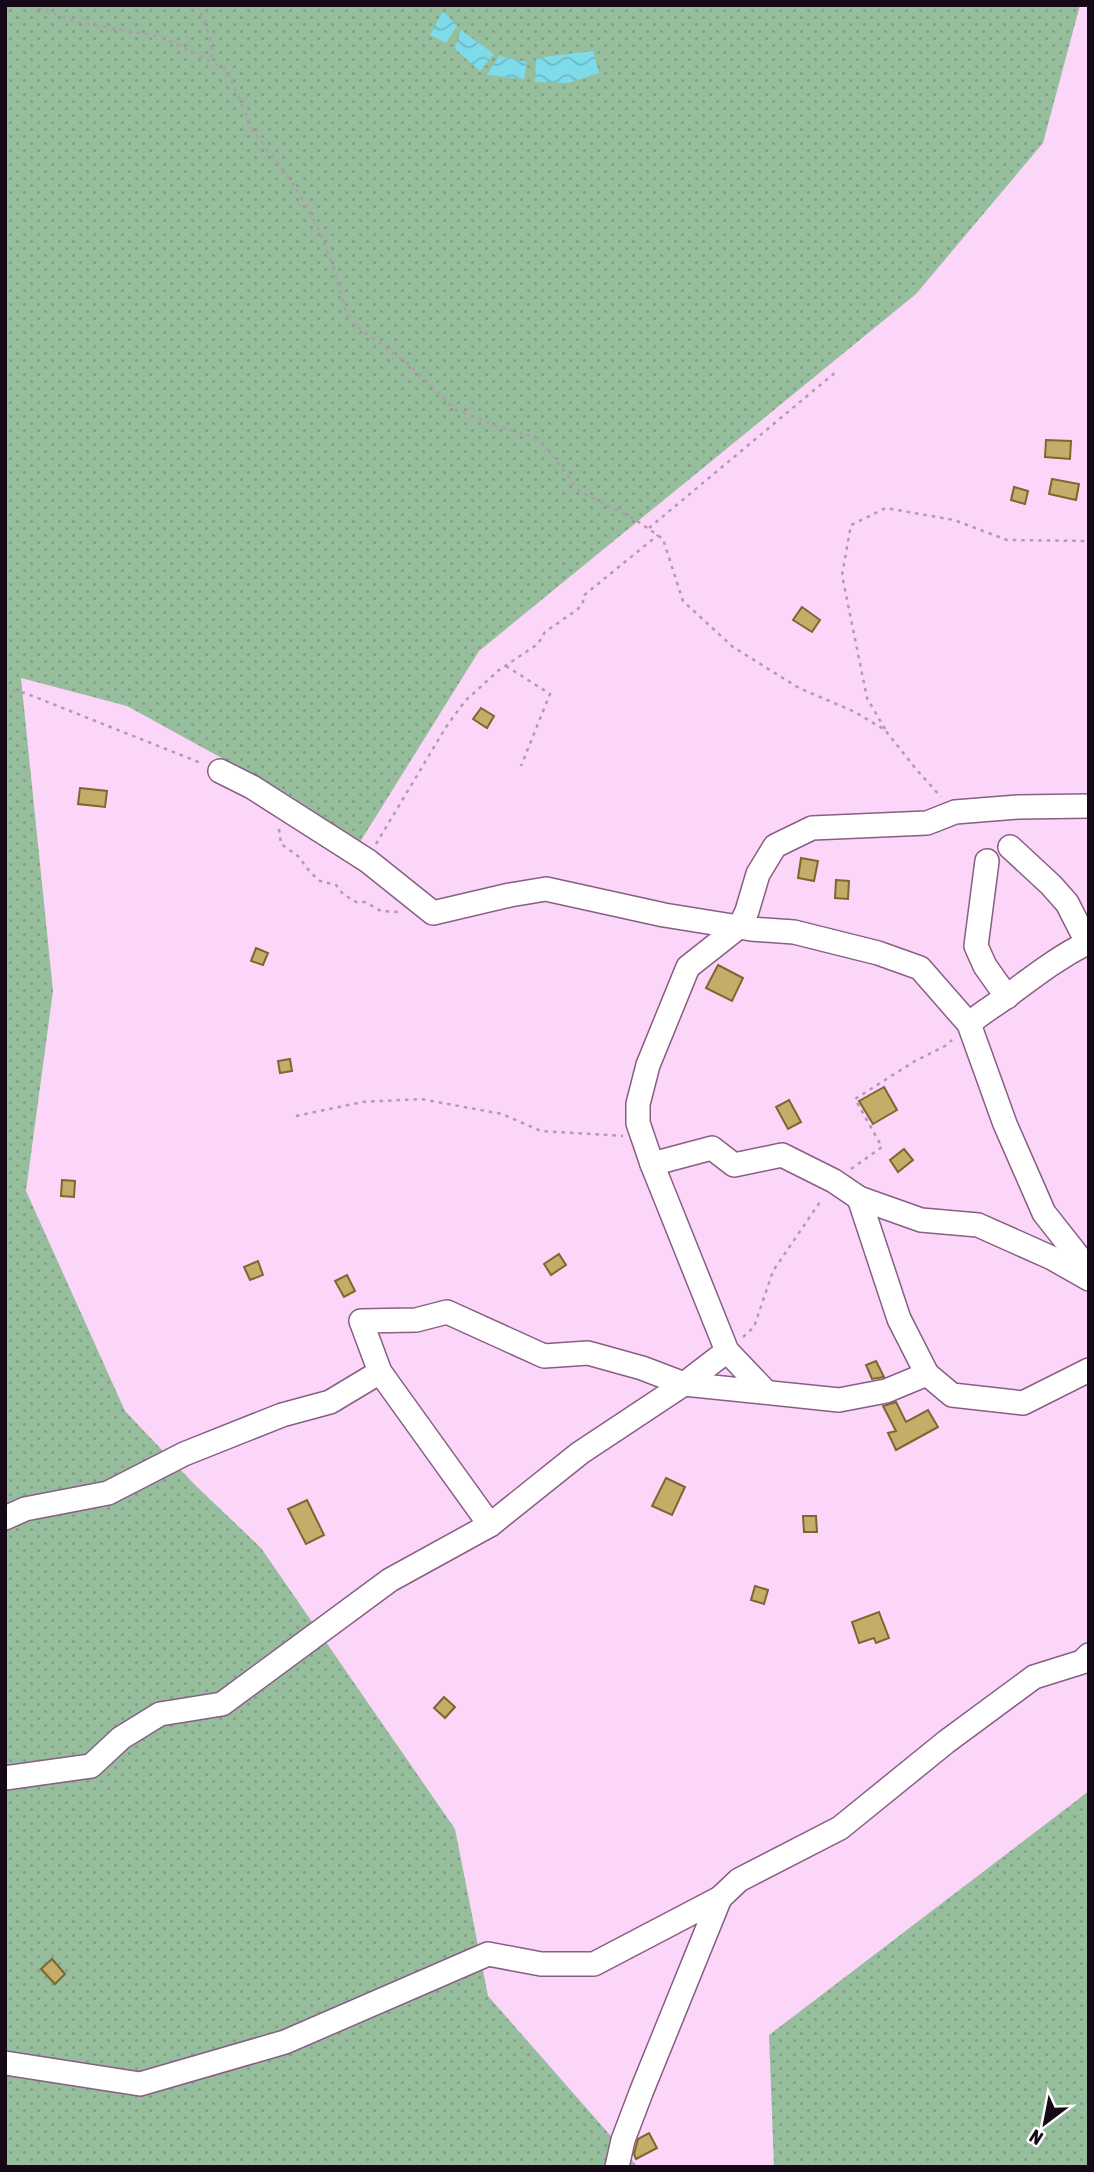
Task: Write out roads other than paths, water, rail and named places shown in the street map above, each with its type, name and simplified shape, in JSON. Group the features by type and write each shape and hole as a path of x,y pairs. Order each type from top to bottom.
{"street":[{"path":"220,771 362,857 433,913 546,889 664,915 751,929 794,932 878,953 920,968 969,1024 1005,1124 1044,1213 1089,1270"},
{"path":"766,1392 727,1351 638,1124 638,1104 648,1065 688,967 740,926 758,874 775,846 812,828 927,823 955,812 1018,807 1089,806"},
{"path":"969,1024 1056,959 1088,942 1067,903 1010,847"},
{"path":"986,862 976,946 985,966 1006,997"},
{"path":"652,1164 712,1148 734,1164 782,1155 834,1181 859,1198 921,1220 978,1225 1052,1258 1089,1279"},
{"path":"859,1198 899,1319 928,1374 952,1395 1023,1403 1089,1370"},
{"path":"490,1525 380,1372 361,1321 416,1320 447,1312 544,1356 588,1353 642,1368 684,1384 839,1400 886,1391 928,1374"},
{"path":"5,1778 91,1766 121,1738 160,1714 222,1704 390,1580 490,1525 580,1453 684,1384 727,1351"},
{"path":"5,1518 25,1509 108,1493 184,1454 282,1415 330,1402 380,1372"},
{"path":"5,2063 140,2084 285,2042 488,1954 541,1964 594,1964 720,1898 739,1880 840,1828 946,1742 1034,1677 1082,1661 1089,1655"},
{"path":"617,2167 623,2140 642,2090 720,1898"}],"water":[{"path":"443,11 457,26 446,43 430,35"},
{"path":"461,30 494,54 480,71 455,49"},
{"path":"593,51 599,73 568,83 535,82 536,58"},
{"path":"499,56 527,62 524,79 487,75"}]}
